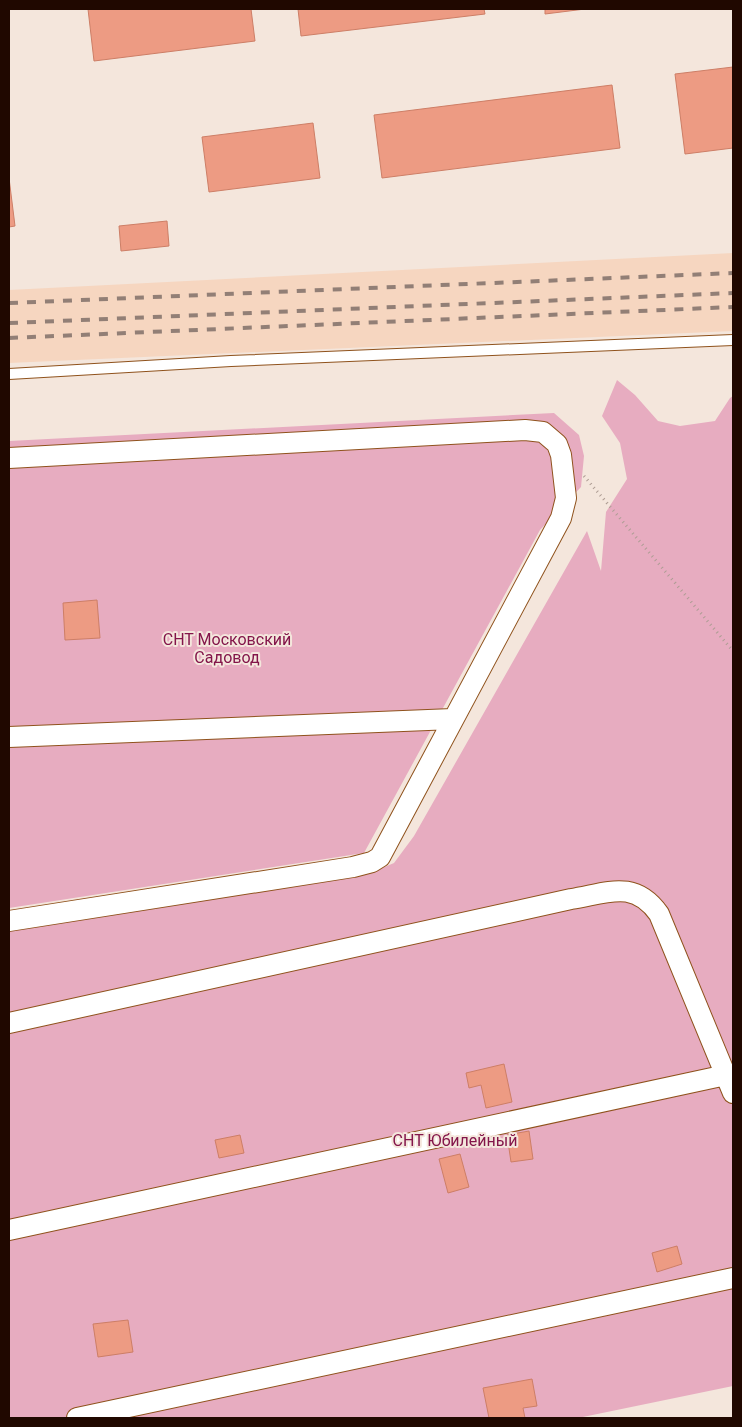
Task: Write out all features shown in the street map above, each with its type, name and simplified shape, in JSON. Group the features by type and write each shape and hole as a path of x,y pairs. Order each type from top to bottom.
{"street":[{"path":"9,458 525,430 543,432 557,444 561,455 566,498 561,518 380,856 372,862 343,869 9,921"},
{"path":"9,737 453,719"},
{"path":"9,1023 623,890 648,899 659,914 730,1084 9,1230"},
{"path":"77,1418 733,1278"}],"lane":[{"path":"9,374 231,361 733,340"}],"path":[{"path":"582,474 733,651"}],"shaded area":[{"path":"733,253 733,331 9,363 9,290"}],"green space":[{"name":"СНТ Юбилейный","path":"617,380 635,395 658,421 680,426 715,421 733,396 733,1386 578,1418 9,1418 9,931 368,874 394,863 414,836 587,531 601,571 606,512 627,479 620,443 602,416"},
{"name":"СНТ Московский Садовод","path":"554,413 579,435 584,456 581,487 540,530 364,853 9,908 9,441"}],"building":[{"path":"88,9 251,9 255,41 94,61"},
{"path":"298,9 484,9 485,14 301,36"},
{"path":"545,9 585,9 545,14"},
{"path":"733,67 733,148 685,154 675,74"},
{"path":"612,85 620,148 382,178 374,115"},
{"path":"313,123 320,178 209,192 202,137"},
{"path":"9,178 15,226 9,227"},
{"path":"167,221 169,246 121,251 119,226"},
{"path":"97,600 100,638 65,640 63,603"},
{"path":"504,1064 512,1102 486,1108 481,1085 469,1088 466,1073"},
{"path":"529,1131 533,1159 511,1162 507,1135"},
{"path":"240,1135 244,1153 219,1158 215,1140"},
{"path":"460,1154 469,1187 448,1193 439,1159"},
{"path":"677,1246 682,1264 657,1272 652,1253"},
{"path":"128,1320 133,1352 98,1357 93,1324"},
{"path":"532,1379 537,1406 523,1408 525,1418 489,1418 483,1388"}],"railway":[{"path":"9,303 733,273"},
{"path":"9,323 733,293"},
{"path":"9,338 733,307"}]}
